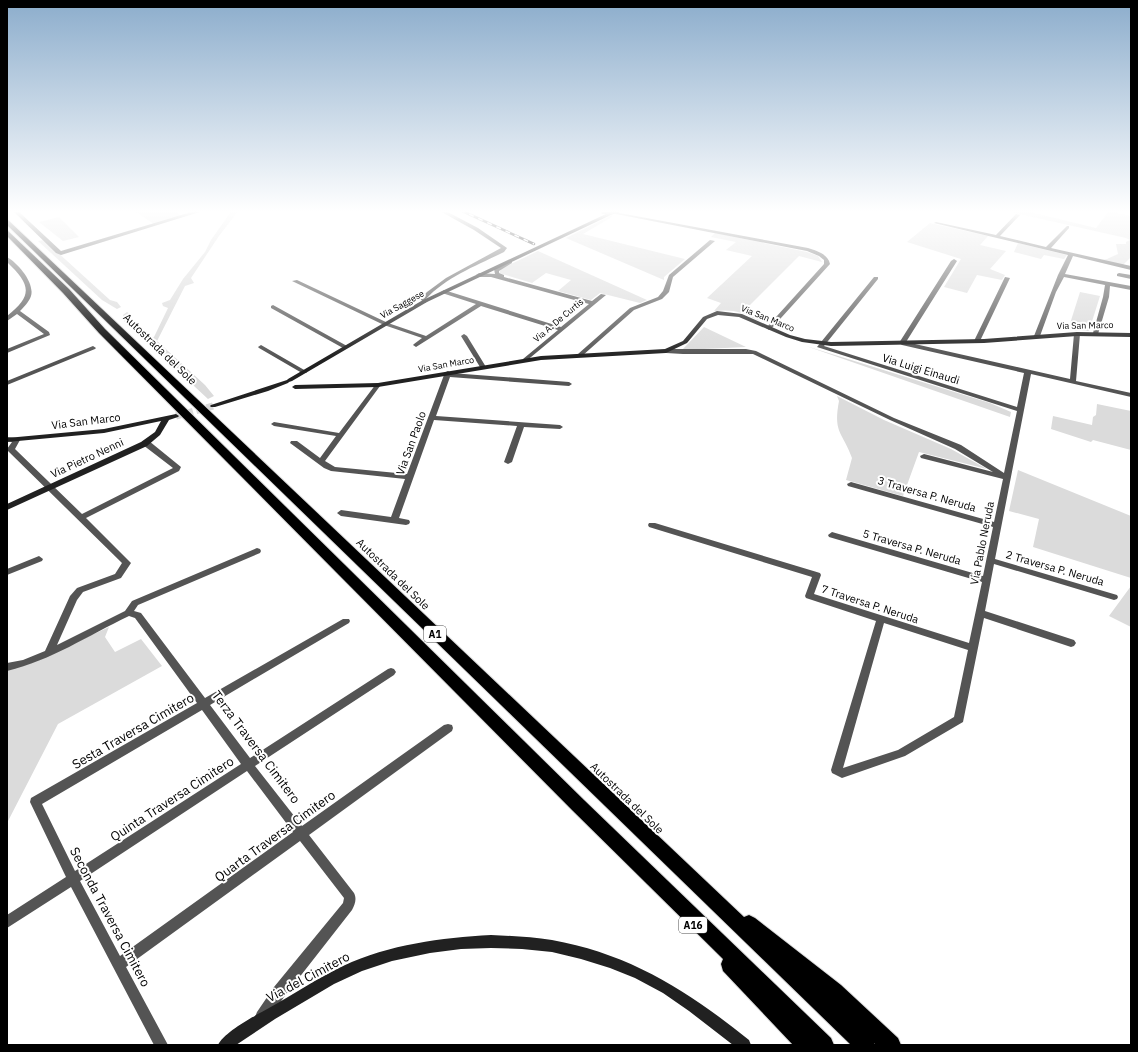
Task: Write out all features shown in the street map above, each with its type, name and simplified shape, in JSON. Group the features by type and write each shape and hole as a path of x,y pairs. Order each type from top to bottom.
{"highway":[{"name":"A1","path":"34,259 102,331 578,806 824,1045"},
{"name":"Autostrada del Sole","path":"47,259 866,1045"},
{"name":"A16","path":"578,806 807,1045"},
{"path":"681,869 834,992 891,1045"}],"main road":[{"name":"Via Saggese","path":"266,390 288,381 425,301 514,259"},
{"name":"Via San Marco","path":"266,390 297,384 319,387 378,385 524,360 580,355 666,351 685,342 705,318 717,313 740,315 804,341 822,344 977,341 1096,333 1131,335"},
{"path":"288,381 286,386 297,384 303,372"},
{"path":"213,406 266,390"},
{"name":"Via San Marco","path":"11,440 104,431 176,416"},
{"name":"Via Pietro Nenni","path":"7,507 146,443 155,437 162,428 166,418"},
{"name":"Via del Cimitero","path":"225,1045 259,1021 341,973 382,958 431,945 472,941 520,942 564,948 603,959 640,974 678,995 716,1022 744,1045"}],"street":[{"path":"7,259 22,272 27,281 30,293 26,303 7,319"},
{"path":"425,301 423,298 425,296 472,266 486,259"},
{"path":"508,279 497,274 496,270 517,259"},
{"path":"580,355 632,309 660,298 666,292 671,276 690,259"},
{"path":"769,328 827,264 826,259"},
{"path":"1037,336 1069,259"},
{"path":"1092,259 1128,268 1131,262"},
{"path":"954,261 902,343 1131,395"},
{"path":"479,275 487,274 508,279 593,303"},
{"path":"1061,275 1131,288"},
{"path":"1119,275 1131,277"},
{"path":"822,344 876,278"},
{"path":"977,341 1007,278"},
{"path":"295,281 386,324 427,338"},
{"path":"1096,333 1108,284"},
{"path":"444,292 562,329"},
{"name":"Via A. De Curtis","path":"524,360 603,294"},
{"path":"416,345 480,304"},
{"path":"273,307 345,348"},
{"path":"7,351 47,335 47,333 17,312"},
{"path":"1072,381 1076,334"},
{"path":"464,336 483,367"},
{"name":"Via Luigi Einaudi","path":"822,344 820,347 831,352 1020,410"},
{"path":"261,347 303,372"},
{"path":"7,383 93,348"},
{"path":"666,351 754,352 892,419 958,447 1006,478"},
{"name":"Via Pablo Neruda","path":"881,619 836,770 842,773 901,753 959,719 1028,371"},
{"path":"448,374 569,384"},
{"name":"Via San Paolo","path":"394,520 448,374"},
{"path":"321,461 378,385"},
{"path":"431,418 560,427"},
{"path":"274,424 341,435"},
{"path":"508,462 521,424"},
{"path":"11,440 11,449 127,563 118,576 80,590 73,598 49,653"},
{"path":"81,518 176,469 177,467 146,443"},
{"path":"294,443 334,469 410,477"},
{"path":"924,456 1006,478"},
{"name":"3 Traversa P. Neruda","path":"852,484 997,525"},
{"path":"341,513 406,522"},
{"name":"7 Traversa P. Neruda","path":"652,525 817,575 809,596 973,648"},
{"name":"5 Traversa P. Neruda","path":"832,535 986,580"},
{"path":"7,667 18,665 49,653 128,613 132,606 136,603 258,551"},
{"path":"7,572 39,559"},
{"name":"2 Traversa P. Neruda","path":"990,560 1114,597"},
{"name":"Terza Traversa Cimitero","path":"128,613 138,615 249,766 350,897 348,906 279,992 259,1021"},
{"path":"980,613 1071,643"},
{"name":"Sesta Traversa Cimitero","path":"35,802 346,621"},
{"name":"Quinta Traversa Cimitero","path":"7,922 249,766 391,672"},
{"name":"Quarta Traversa Cimitero","path":"118,965 448,728"},
{"name":"Seconda Traversa Cimitero","path":"35,802 72,880 161,1045"}],"shaded area":[{"path":"58,259 65,259 110,300 117,302 121,307 117,309 102,300"},
{"path":"199,259 204,259 191,278 194,283 185,286 157,341 205,385 214,396 208,399 123,320 123,315 127,312 130,314 130,318 152,338 154,337 168,308 163,306 162,303 170,300 183,279"},
{"path":"521,259 556,259 647,300 640,303 600,293 591,300 558,291 571,280 546,273 532,283 499,273 501,269"},
{"path":"615,259 685,259 664,277 664,280"},
{"path":"749,259 796,259 744,311 772,319 768,321 757,320 746,314 735,311 714,311 721,303 707,298"},
{"path":"811,259 820,259 822,262"},
{"path":"961,259 999,259 990,269 1005,275 1002,280 977,275 967,293 944,287"},
{"path":"1106,259 1129,259 1123,265 1101,260"},
{"path":"1080,292 1100,296 1089,331 1068,330"},
{"path":"704,327 746,347 682,350"},
{"path":"806,346 990,403 1011,412 1010,417"},
{"path":"837,396 884,420 951,449 987,469 919,452 903,496 846,480 852,458 838,426 837,412 839,401"},
{"path":"1097,404 1131,411 1131,450 1093,440 1091,442 1051,429 1053,416 1092,425 1093,417 1096,415"},
{"path":"1018,470 1131,516 1131,578 1033,547 1039,519 1009,511"},
{"path":"1131,586 1131,627 1109,616"},
{"path":"109,627 105,637 115,652 141,639 162,666 58,724 7,823 7,669 29,664"}],"tunnel":[{"path":"176,416 213,406"}]}
